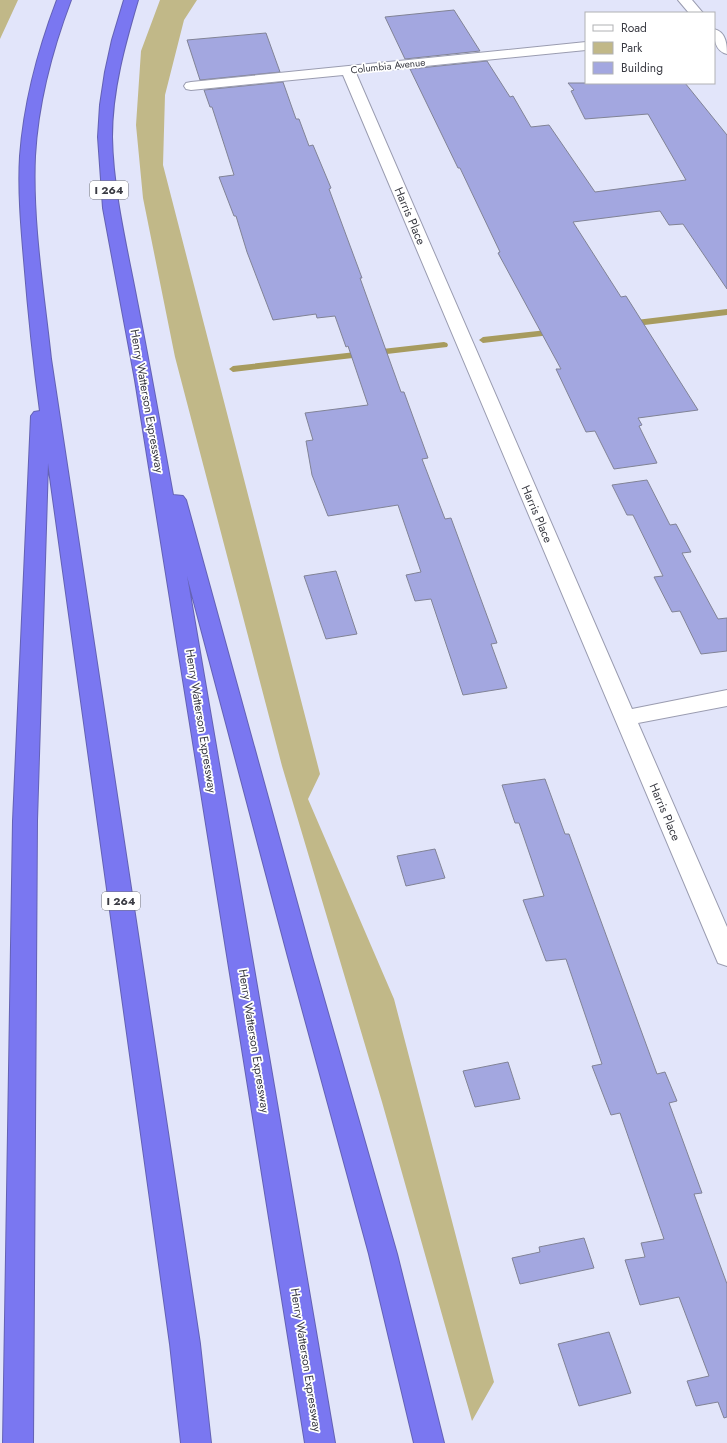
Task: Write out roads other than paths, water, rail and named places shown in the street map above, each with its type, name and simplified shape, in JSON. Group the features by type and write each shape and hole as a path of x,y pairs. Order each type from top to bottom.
{"highway":[{"name":"I 264","path":"64,0 49,39 42,66 28,156 30,237 42,358 185,1344 196,1443"},
{"name":"Henry Watterson Expressway","path":"130,0 119,40 107,105 105,137 111,208 144,380 320,1443"},
{"path":"18,1443 25,821 42,358"},
{"path":"144,380 300,957 383,1254 428,1443"}],"street":[{"path":"685,0 695,12"},
{"path":"715,33 727,31"},
{"path":"715,34 727,50"},
{"name":"Columbia Avenue","path":"191,86 585,46"},
{"name":"Harris Place","path":"348,71 727,956"},
{"path":"624,718 727,698"}],"waterway":[{"path":"628,324 727,312"},
{"path":"483,340 556,332"},
{"path":"233,369 444,345"}]}
